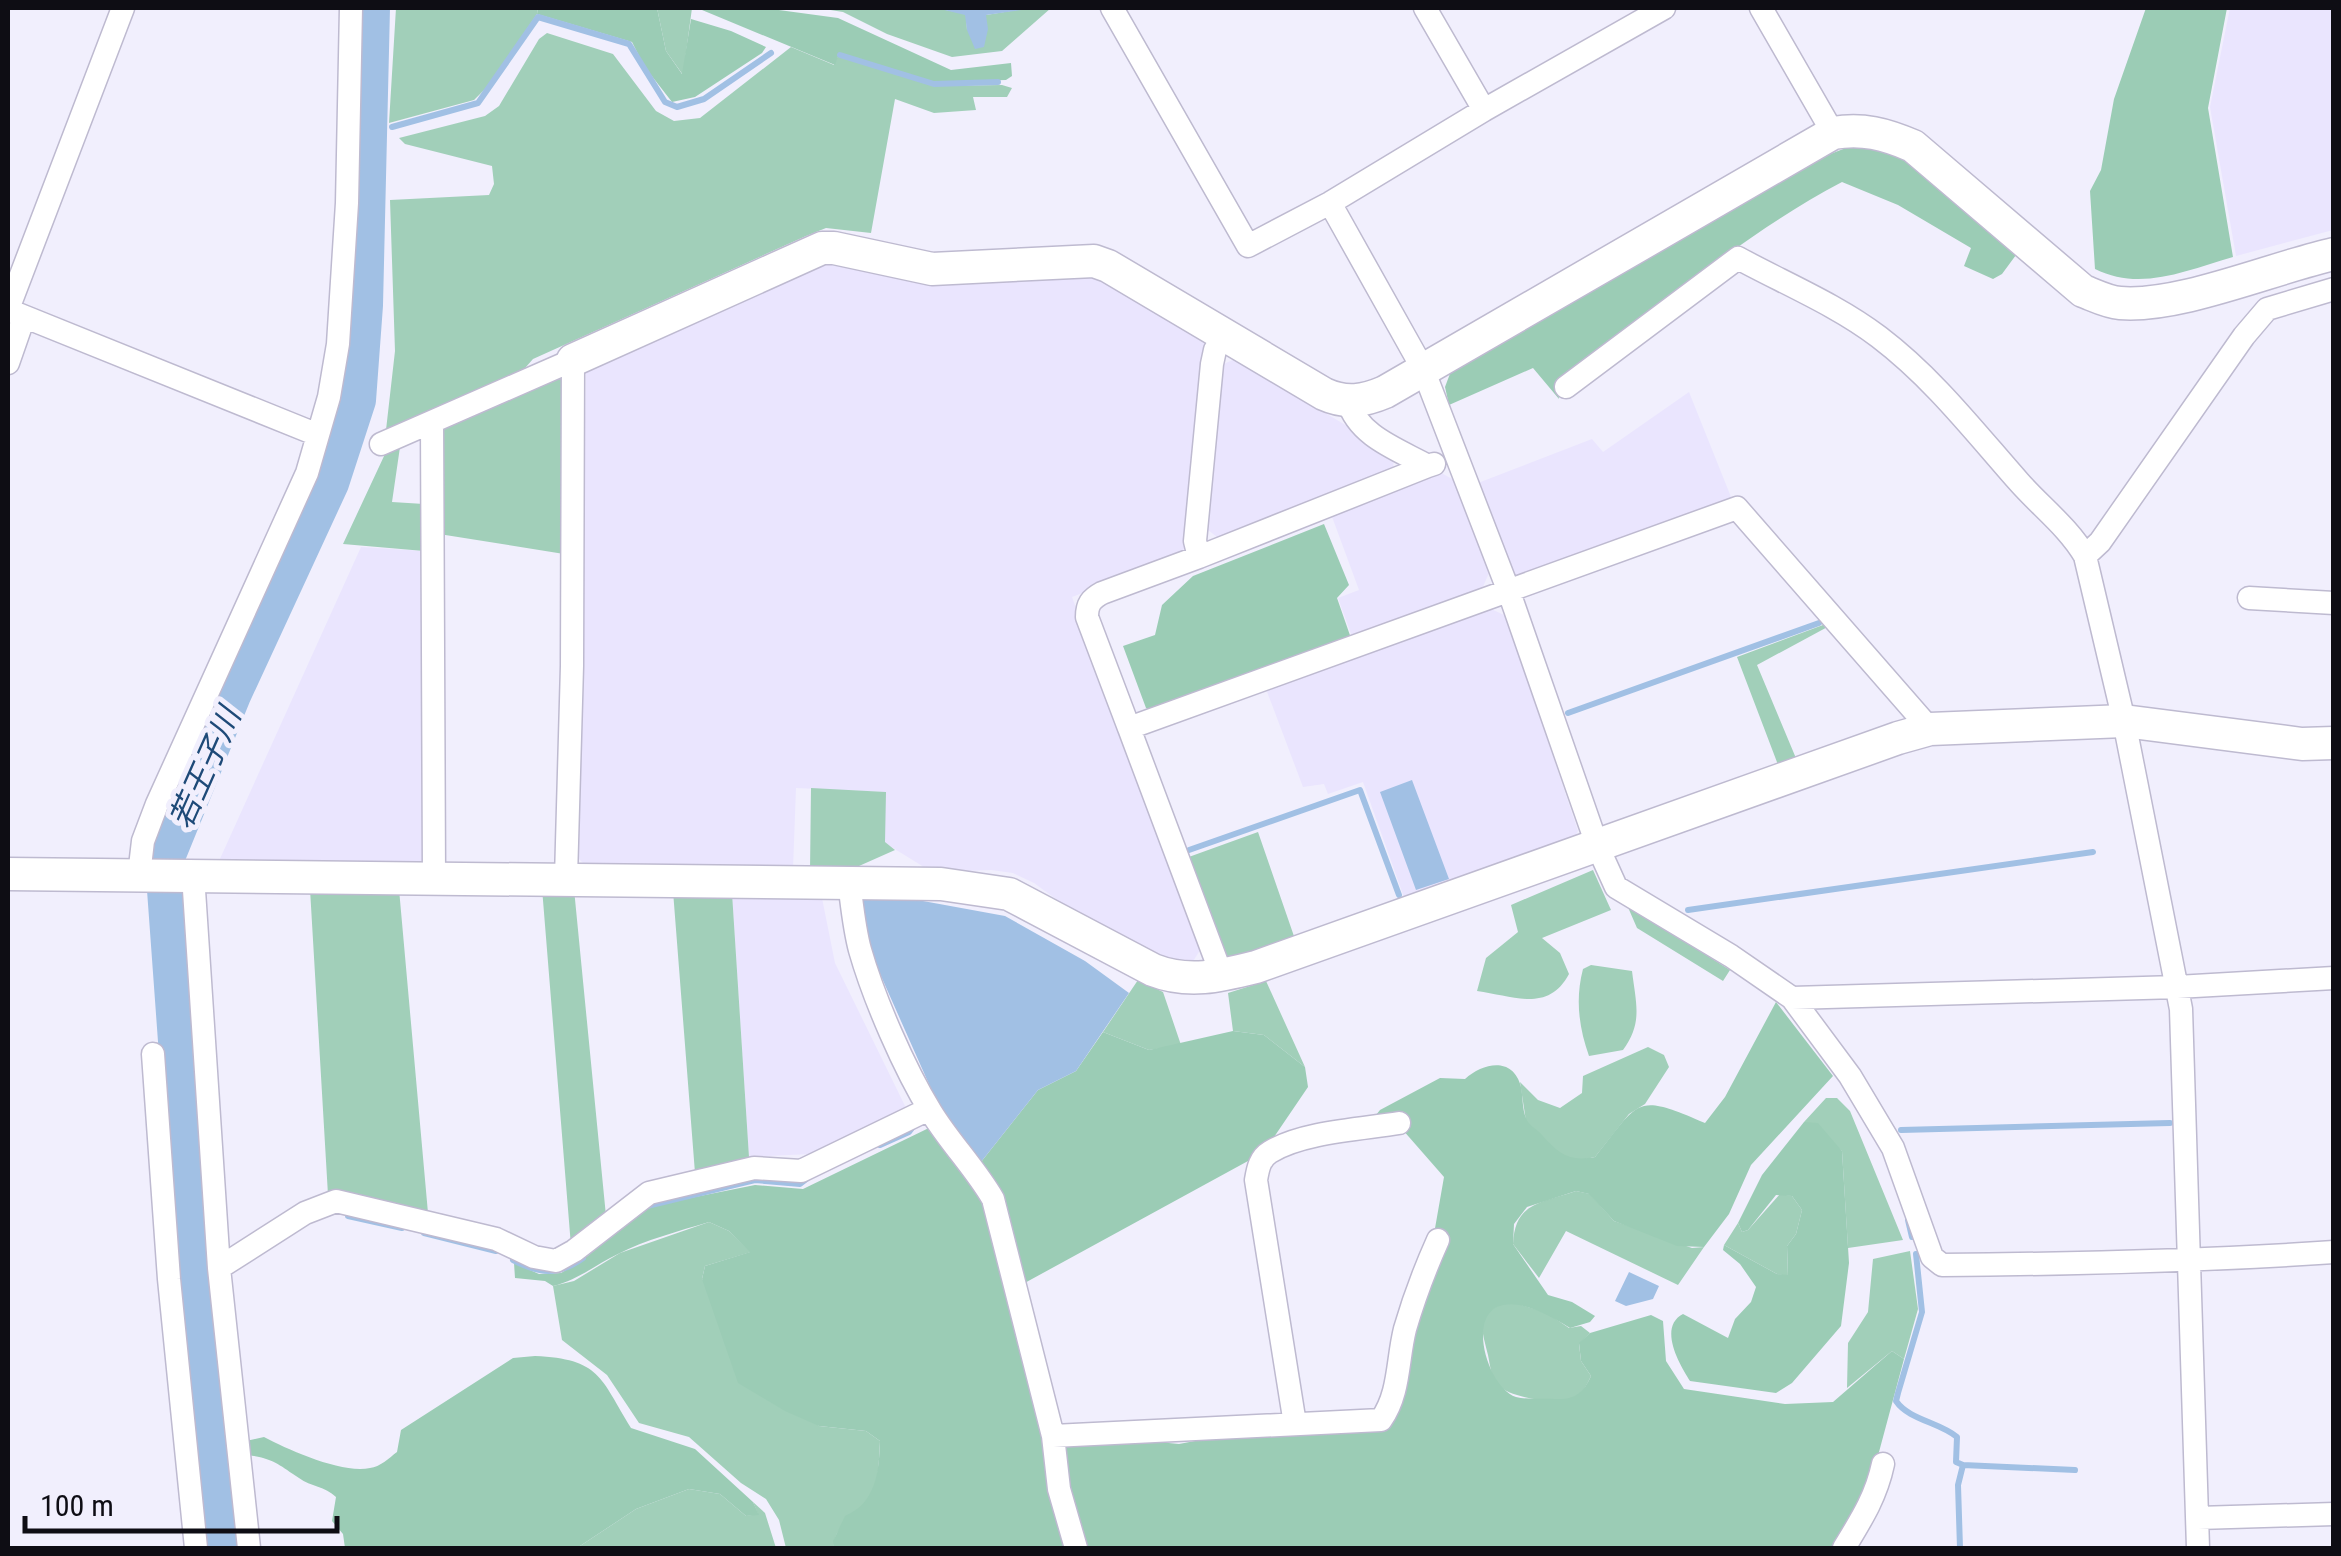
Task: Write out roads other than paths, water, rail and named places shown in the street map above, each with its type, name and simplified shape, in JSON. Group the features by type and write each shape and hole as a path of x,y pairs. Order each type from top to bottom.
{"street":[{"path":"8,363 13,312 123,8"},
{"path":"143,875 143,841 307,474 329,397 338,344 347,203 351,8"},
{"path":"1112,8 1248,246 1330,204 1484,110 1664,8"},
{"path":"1425,8 1484,110"},
{"path":"1761,8 1833,133"},
{"path":"381,444 822,248 932,269 1094,262 1108,266 1324,394 1348,401 1385,392 1833,133 1856,130 1886,134 1913,146 2082,291 2116,303 2186,295 2334,254"},
{"path":"1330,204 1424,369 1509,592 1597,845 1616,887 1792,998 1850,1076 1893,1148 1932,1257 1942,1265 2188,1262 2334,1252"},
{"path":"1566,387 1738,258 1855,321 1909,361 1956,408 2037,502 2075,538 2086,556 2182,1009 2198,1548"},
{"path":"2086,556 2100,542 2267,309 2334,289"},
{"path":"13,312 318,435"},
{"path":"1199,557 1196,541 1212,364 1215,350 1225,336"},
{"path":"566,878 572,666 573,360"},
{"path":"1348,401 1353,417 1364,429 1428,466"},
{"path":"432,422 434,877"},
{"path":"1222,976 1087,608 1102,593 1456,456"},
{"path":"1129,728 1737,508 1930,729"},
{"path":"2248,598 2334,603"},
{"path":"8,874 849,882 988,889 1027,902 1170,977 1222,976 1930,729 2124,722 2302,744 2334,743"},
{"path":"190,875 220,1268 249,1548"},
{"path":"849,882 859,948 875,993 929,1109 993,1199 1053,1436 1059,1490 1076,1548"},
{"path":"1792,998 2177,987 2334,978"},
{"path":"153,1054 169,1279 196,1548"},
{"path":"220,1268 304,1213 336,1201 496,1239 534,1257 556,1261 649,1193 754,1168 801,1172 929,1109"},
{"path":"1295,1424 1256,1180 1258,1166 1268,1153 1305,1138 1398,1123"},
{"path":"1053,1436 1381,1420 1393,1403 1404,1334 1438,1240"},
{"path":"1844,1548 1868,1511 1883,1464"},
{"path":"2198,1518 2334,1514"}],"water":[{"path":"936,8 1028,9 986,15 984,47 975,49 965,15"},
{"path":"1412,780 1449,879 1416,890 1380,792"},
{"path":"858,897 923,901 1005,916 1085,961 1129,993 1076,1071 1038,1090 981,1162 944,1118 873,958"},
{"path":"1629,1272 1659,1286 1653,1299 1626,1306 1615,1301"}],"waterway":[{"name":"若王子川","path":"221,1548 194,1275 164,862 232,695 330,483 357,400 364,305 371,8"},
{"path":"392,127 478,103 538,17 629,44 665,102 677,107 704,99 771,53"},
{"path":"840,55 934,84 998,82"},
{"path":"1568,713 1819,623"},
{"path":"1189,850 1360,790 1399,895"},
{"path":"1688,910 2093,852"},
{"path":"1901,1130 2170,1123"},
{"path":"880,1145 909,1132 915,1124"},
{"path":"647,1206 755,1180 800,1184 809,1177"},
{"path":"348,1216 402,1228"},
{"path":"1908,1220 1912,1237"},
{"path":"424,1233 496,1251"},
{"path":"1916,1254 1922,1312 1896,1401 1908,1413 1957,1437 1956,1462 1963,1465 2075,1470"},
{"path":"513,1260 549,1271 583,1258"},
{"path":"194,1275 206,1273"},
{"path":"1960,1548 1958,1485 1963,1465"}]}
